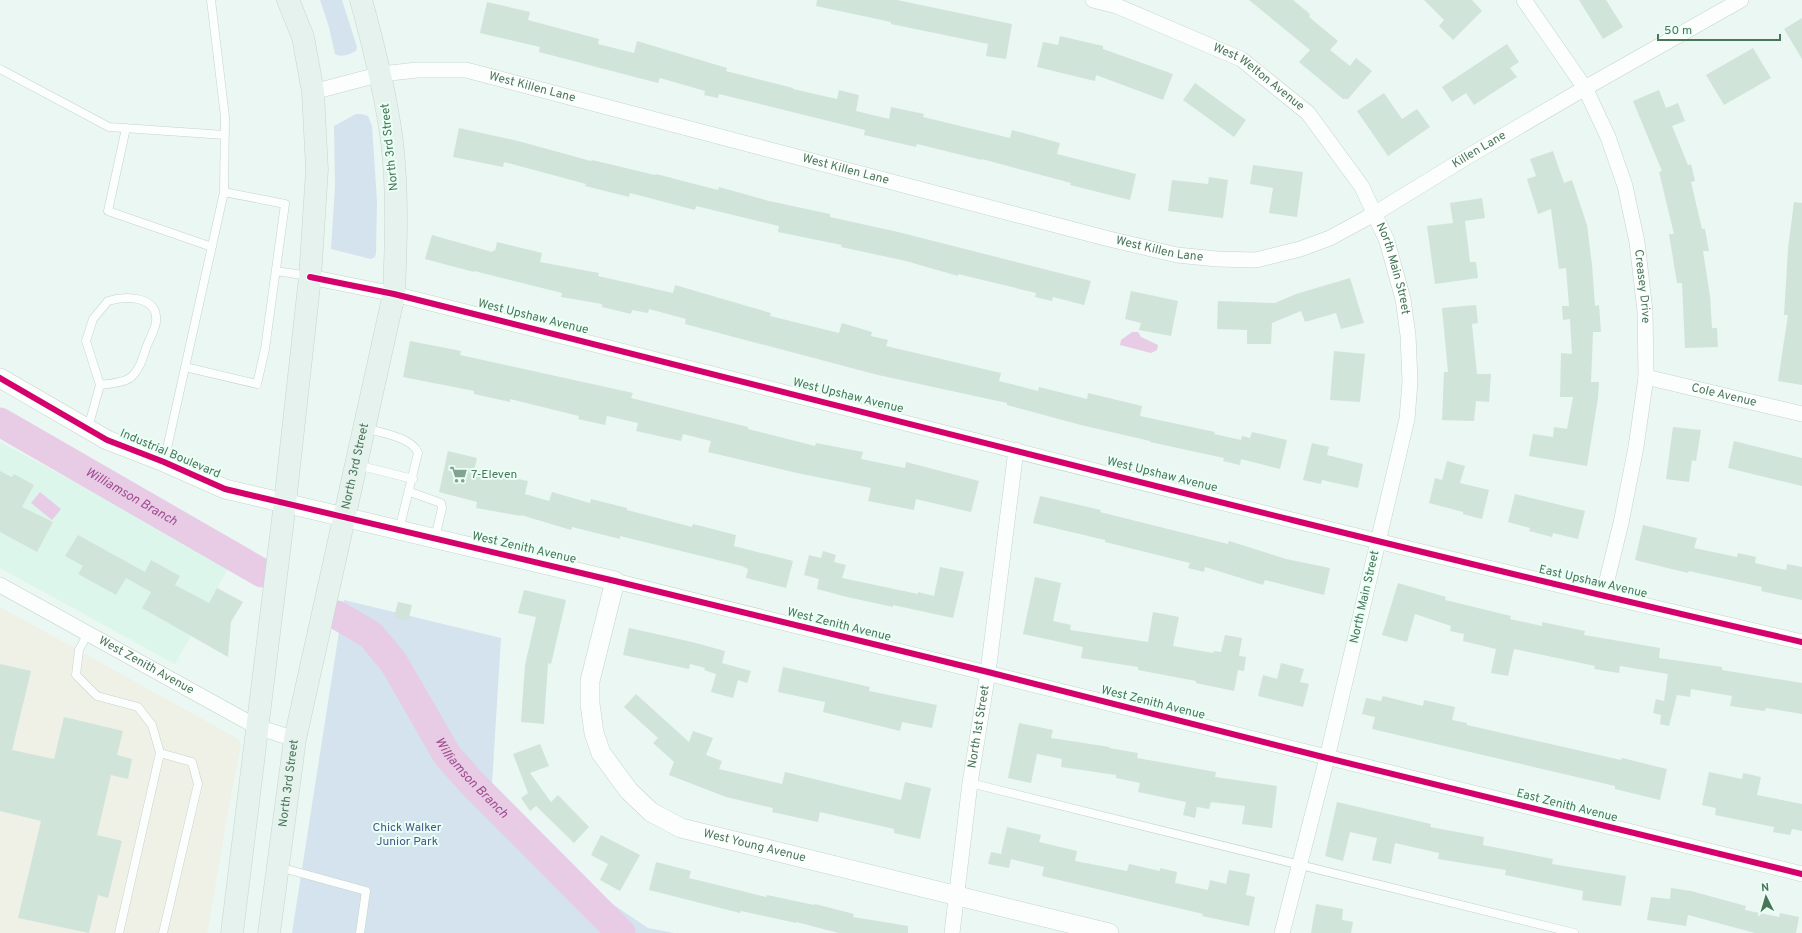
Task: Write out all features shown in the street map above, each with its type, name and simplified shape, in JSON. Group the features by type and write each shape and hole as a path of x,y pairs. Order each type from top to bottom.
{"main road":[{"path":"232,933 286,504 310,277 317,170 313,92 303,36 288,0"},
{"name":"North 3rd Street","path":"269,933 295,739 394,294 396,225 392,143 381,74 361,0"}],"street":[{"name":"West Welton Avenue","path":"1093,0 1118,3 1241,59 1308,113 1362,187 1374,214"},
{"name":"Creasey Drive","path":"1524,0 1585,88 1608,137 1625,186 1637,242 1645,311 1646,377 1636,446 1626,500 1603,596"},
{"name":"Killen Lane","path":"1374,214 1467,157 1585,88 1741,0"},
{"name":"West Killen Lane","path":"313,92 381,74 417,70 466,70 1105,238 1177,255 1217,259 1256,260 1300,249 1330,238 1374,214"},
{"name":"North Main Street","path":"1282,933 1327,758 1407,419 1410,382 1408,335 1403,298 1387,241 1374,214"},
{"name":"West Upshaw Avenue","path":"310,277 394,294 1379,541"},
{"name":"Cole Avenue","path":"1646,377 1802,414"},
{"name":"Industrial Boulevard","path":"0,378 107,440 164,462 225,489 345,517"},
{"name":"North 1st Street","path":"952,933 958,895 970,783 988,672 1016,450"},
{"name":"West Zenith Avenue","path":"345,517 988,672 1327,758"},
{"name":"East Upshaw Avenue","path":"1379,541 1603,596 1802,642"},
{"name":"West Young Avenue","path":"615,581 590,681 590,704 594,733 600,753 634,796 651,812 681,828 1109,933"},
{"name":"West Zenith Avenue","path":"0,585 257,727 295,739"},
{"name":"East Zenith Avenue","path":"1327,758 1802,874"}],"lane":[{"path":"164,462 224,192 225,117 211,0"},
{"path":"0,69 109,127 224,135"},
{"path":"126,128 108,211 212,247"},
{"path":"186,367 257,384 265,349 285,204 224,192"},
{"path":"276,271 310,277"},
{"path":"88,428 100,385 86,341 94,319 108,300 126,298 140,299 148,303 154,310 156,321 140,365 130,378 100,385"},
{"path":"364,428 410,441 416,447 418,453 413,479 399,530"},
{"path":"356,465 413,479"},
{"path":"410,492 430,498 440,503 442,508 435,538"},
{"path":"88,633 79,650 76,675 97,696 138,707 152,725 160,753 119,933"},
{"path":"160,753 192,762 198,784 163,933"},
{"path":"970,783 1574,933"},
{"path":"278,867 366,891 360,933"}],"shaded area":[{"path":"1132,332 1138,332 1141,337 1158,345 1157,350 1151,353 1120,345 1121,340"},
{"path":"0,442 230,565 175,664 0,568"},
{"path":"40,492 61,509 52,520 31,503"},
{"path":"0,607 238,739 241,746 207,933 0,933"}],"green space":[{"path":"320,0 342,0 357,47 356,51 343,56 335,54 329,27"},
{"path":"356,114 368,116 372,126 377,202 376,253 375,257 371,259 331,249 335,186 334,126"},
{"name":"Chick Walker Junior Park","path":"344,600 501,638 492,784 535,852 648,928 674,933 292,933"}],"building":[{"path":"817,0 897,0 1012,24 1006,59 986,56 988,44 891,24 891,22 816,6"},
{"path":"1249,0 1293,0 1310,14 1309,17 1338,41 1330,50 1350,66 1356,58 1372,71 1348,99 1343,99 1299,62 1310,50"},
{"path":"1424,0 1472,0 1482,11 1453,40 1439,26 1444,20"},
{"path":"1579,0 1606,0 1623,27 1603,39"},
{"path":"487,2 530,12 528,20 599,39 598,44 634,53 637,41 727,68 726,71 793,89 837,99 839,90 859,95 856,111 889,119 891,107 924,114 923,117 1010,138 1012,130 1060,143 1057,154 1136,174 1130,200 1070,185 1071,183 982,159 917,144 916,147 864,135 865,130 719,94 718,98 704,95 705,91 660,78 658,83 539,52 540,47 480,33"},
{"path":"1802,18 1802,59 1784,29"},
{"path":"1060,36 1103,46 1103,49 1173,74 1163,100 1096,75 1095,81 1037,67 1043,42 1058,45"},
{"path":"1507,44 1519,62 1510,68 1517,77 1474,105 1466,93 1452,102 1442,87"},
{"path":"1753,48 1771,78 1724,105 1706,75"},
{"path":"1195,83 1246,120 1234,137 1183,100"},
{"path":"1659,90 1666,108 1678,103 1685,121 1672,126 1688,165 1691,164 1695,181 1691,182 1702,229 1705,229 1709,251 1703,251 1710,296 1712,328 1717,328 1718,347 1685,348 1682,283 1677,283 1669,234 1674,234 1659,172 1662,171 1633,101"},
{"path":"1384,93 1402,119 1417,109 1430,127 1388,156 1357,111"},
{"path":"459,128 518,141 591,161 656,174 718,190 719,187 769,201 830,214 830,217 898,232 1091,281 1084,305 1053,297 1052,301 1035,297 1036,293 958,274 958,276 906,261 841,247 842,245 778,232 779,226 696,206 695,210 630,193 629,197 585,186 586,184 504,162 503,167 453,157"},
{"path":"1553,151 1564,183 1572,180 1587,225 1595,306 1599,305 1601,332 1593,332 1591,382 1599,382 1598,398 1587,466 1529,456 1533,434 1553,437 1554,427 1567,429 1573,397 1560,397 1561,353 1572,354 1570,319 1563,320 1562,306 1569,306 1566,268 1559,269 1551,209 1538,214 1527,179 1536,176 1530,159"},
{"path":"1253,165 1303,172 1297,217 1269,213 1273,188 1250,184"},
{"path":"1209,177 1228,180 1223,218 1168,211 1172,180 1208,184"},
{"path":"1482,198 1485,218 1465,221 1470,262 1476,262 1478,278 1435,284 1427,226 1453,223 1450,203"},
{"path":"1794,202 1802,203 1802,385 1778,381 1788,315 1784,315 1788,249"},
{"path":"432,235 492,252 493,250 495,251 497,242 542,253 540,262 599,273 598,276 673,293 675,285 771,313 770,316 839,333 842,323 872,332 871,336 888,340 886,346 1001,373 999,381 1038,391 1039,387 1087,399 1088,393 1142,406 1140,416 1215,432 1214,434 1241,440 1242,436 1250,438 1252,432 1287,440 1280,469 1241,459 1240,465 1223,461 1224,458 1081,425 1007,405 1007,403 878,375 685,324 686,319 649,309 648,313 632,310 631,314 602,307 602,304 561,297 562,293 425,259"},
{"path":"1350,278 1364,323 1341,329 1336,313 1305,322 1301,311 1272,323 1271,344 1247,344 1247,330 1217,329 1218,301 1275,303 1296,294"},
{"path":"1131,291 1178,301 1171,336 1139,330 1141,323 1125,319"},
{"path":"1476,305 1478,323 1472,324 1477,374 1491,374 1489,402 1476,401 1474,421 1442,420 1444,372 1448,372 1442,308"},
{"path":"410,341 461,351 460,355 633,393 631,398 748,427 748,429 815,446 816,443 863,452 861,459 905,468 906,462 979,481 971,512 916,499 914,510 868,501 871,488 797,473 708,452 711,441 683,434 681,441 636,431 638,423 607,416 605,425 578,419 579,416 510,399 510,402 474,394 474,391 403,377"},
{"path":"1334,351 1365,354 1360,402 1330,400"},
{"path":"1673,427 1701,430 1696,461 1692,460 1689,482 1666,479"},
{"path":"1734,441 1802,458 1802,486 1728,468"},
{"path":"1312,443 1329,447 1327,455 1363,464 1358,488 1322,480 1321,484 1303,480"},
{"path":"448,451 477,458 474,470 528,481 525,494 549,501 552,492 590,503 591,499 692,527 693,524 736,535 734,546 793,561 786,588 746,578 748,569 742,566 620,536 620,539 572,527 571,530 521,515 476,508 477,502 439,492"},
{"path":"1447,461 1465,466 1460,483 1489,490 1482,519 1463,514 1463,512 1429,503 1435,478 1442,480"},
{"path":"0,471 12,477 14,474 34,485 22,507 53,522 37,552 0,532"},
{"path":"1515,494 1585,511 1578,539 1553,533 1552,537 1529,531 1530,528 1508,522"},
{"path":"1040,496 1101,510 1100,512 1228,544 1229,541 1286,559 1330,568 1324,595 1265,580 1263,585 1205,567 1204,572 1188,568 1190,563 1105,542 1105,540 1033,523"},
{"path":"1643,525 1697,538 1694,548 1737,557 1738,553 1756,557 1755,563 1786,570 1787,564 1802,567 1802,600 1761,591 1762,587 1689,571 1688,573 1635,560"},
{"path":"78,535 145,572 151,560 180,576 175,585 209,603 217,588 243,602 231,622 228,657 142,608 151,592 126,578 116,595 78,574 83,566 65,556"},
{"path":"823,551 836,555 834,562 846,565 842,578 918,594 918,592 934,596 940,567 964,572 953,618 893,605 893,607 817,589 819,579 804,575 809,555 821,558"},
{"path":"1035,577 1061,583 1053,621 1071,625 1070,630 1148,642 1153,612 1179,617 1173,646 1213,653 1214,651 1221,652 1225,635 1242,638 1239,656 1246,657 1244,671 1238,670 1234,691 1196,683 1196,681 1138,670 1138,667 1081,658 1083,647 1023,634"},
{"path":"1398,583 1446,597 1445,600 1511,616 1510,619 1542,626 1542,622 1585,631 1584,635 1660,648 1659,658 1722,667 1722,670 1802,683 1802,714 1766,708 1765,711 1730,706 1732,696 1691,689 1690,697 1677,695 1669,726 1660,724 1661,715 1653,713 1656,699 1664,701 1668,674 1620,666 1619,673 1594,669 1595,666 1514,649 1508,676 1491,673 1496,649 1463,641 1464,634 1450,631 1451,626 1415,614 1407,642 1382,635"},
{"path":"524,590 566,600 551,664 548,663 544,724 521,722 525,665 536,617 518,613"},
{"path":"398,602 412,605 408,621 394,617"},
{"path":"629,628 725,651 722,663 751,671 747,683 738,680 733,698 711,692 716,674 704,670 705,668 690,664 689,669 623,655"},
{"path":"1281,663 1304,669 1300,682 1309,684 1303,707 1258,696 1263,675 1277,679"},
{"path":"0,664 31,671 12,750 54,759 64,717 123,731 117,755 132,759 128,779 111,775 97,835 122,841 108,898 98,895 89,933 18,918 41,821 0,811"},
{"path":"783,667 870,687 869,691 937,705 932,728 902,722 900,731 823,712 825,702 778,692"},
{"path":"636,694 689,742 693,731 713,738 706,755 722,761 719,769 782,784 785,772 901,800 905,782 931,788 920,839 894,833 894,829 820,812 818,822 772,812 773,808 726,797 669,775 674,762 653,743 658,738 624,707"},
{"path":"1383,696 1423,706 1424,700 1455,707 1452,720 1467,723 1467,725 1667,769 1660,800 1615,789 1615,786 1372,729 1375,717 1362,714 1366,698 1381,701"},
{"path":"1019,723 1053,730 1051,738 1138,753 1137,758 1216,772 1215,777 1277,786 1272,828 1242,824 1245,806 1211,802 1209,809 1197,807 1195,818 1183,815 1186,802 1138,792 1140,783 1116,778 1116,775 1061,767 1062,759 1037,754 1031,783 1008,778"},
{"path":"540,744 549,766 530,773 551,802 558,795 589,827 574,843 536,806 530,811 521,798 528,793 513,754"},
{"path":"1709,772 1742,779 1743,773 1761,777 1757,795 1802,804 1802,831 1792,829 1790,835 1773,832 1774,827 1715,815 1716,808 1702,805"},
{"path":"1337,802 1431,824 1430,827 1484,837 1483,845 1553,859 1552,864 1626,876 1621,906 1582,900 1583,891 1505,875 1506,870 1438,859 1439,853 1395,843 1391,864 1372,860 1377,838 1350,832 1343,861 1325,856"},
{"path":"1007,827 1041,835 1039,842 1077,851 1075,861 1127,871 1129,864 1160,871 1160,868 1177,872 1175,883 1208,890 1210,880 1226,884 1229,870 1250,874 1246,895 1255,897 1249,926 1202,916 1203,914 1042,876 1044,867 1011,859 1009,868 988,864 991,852 1001,854"},
{"path":"601,835 640,855 620,891 600,880 608,864 591,855"},
{"path":"656,862 691,871 689,878 766,897 767,895 815,904 854,914 853,917 908,926 908,933 839,933 796,922 741,911 740,913 649,890"},
{"path":"1671,888 1691,891 1746,906 1745,910 1779,917 1780,913 1799,917 1796,933 1755,933 1688,915 1686,926 1647,920 1651,897 1670,899"},
{"path":"1316,904 1343,909 1342,920 1353,922 1351,933 1311,933"}],"waterway":[{"name":"Williamson Branch","path":"0,422 262,573"},
{"name":"Williamson Branch","path":"337,615 371,635 394,663 447,755 470,781 621,933"}],"cycle path":[{"path":"310,277 394,294 1449,559 1802,642"},
{"path":"0,378 107,440 164,462 225,489 615,581 988,672 1327,758 1802,874"}],"place":[{"name":"7-Eleven","path":"458,475"}]}
